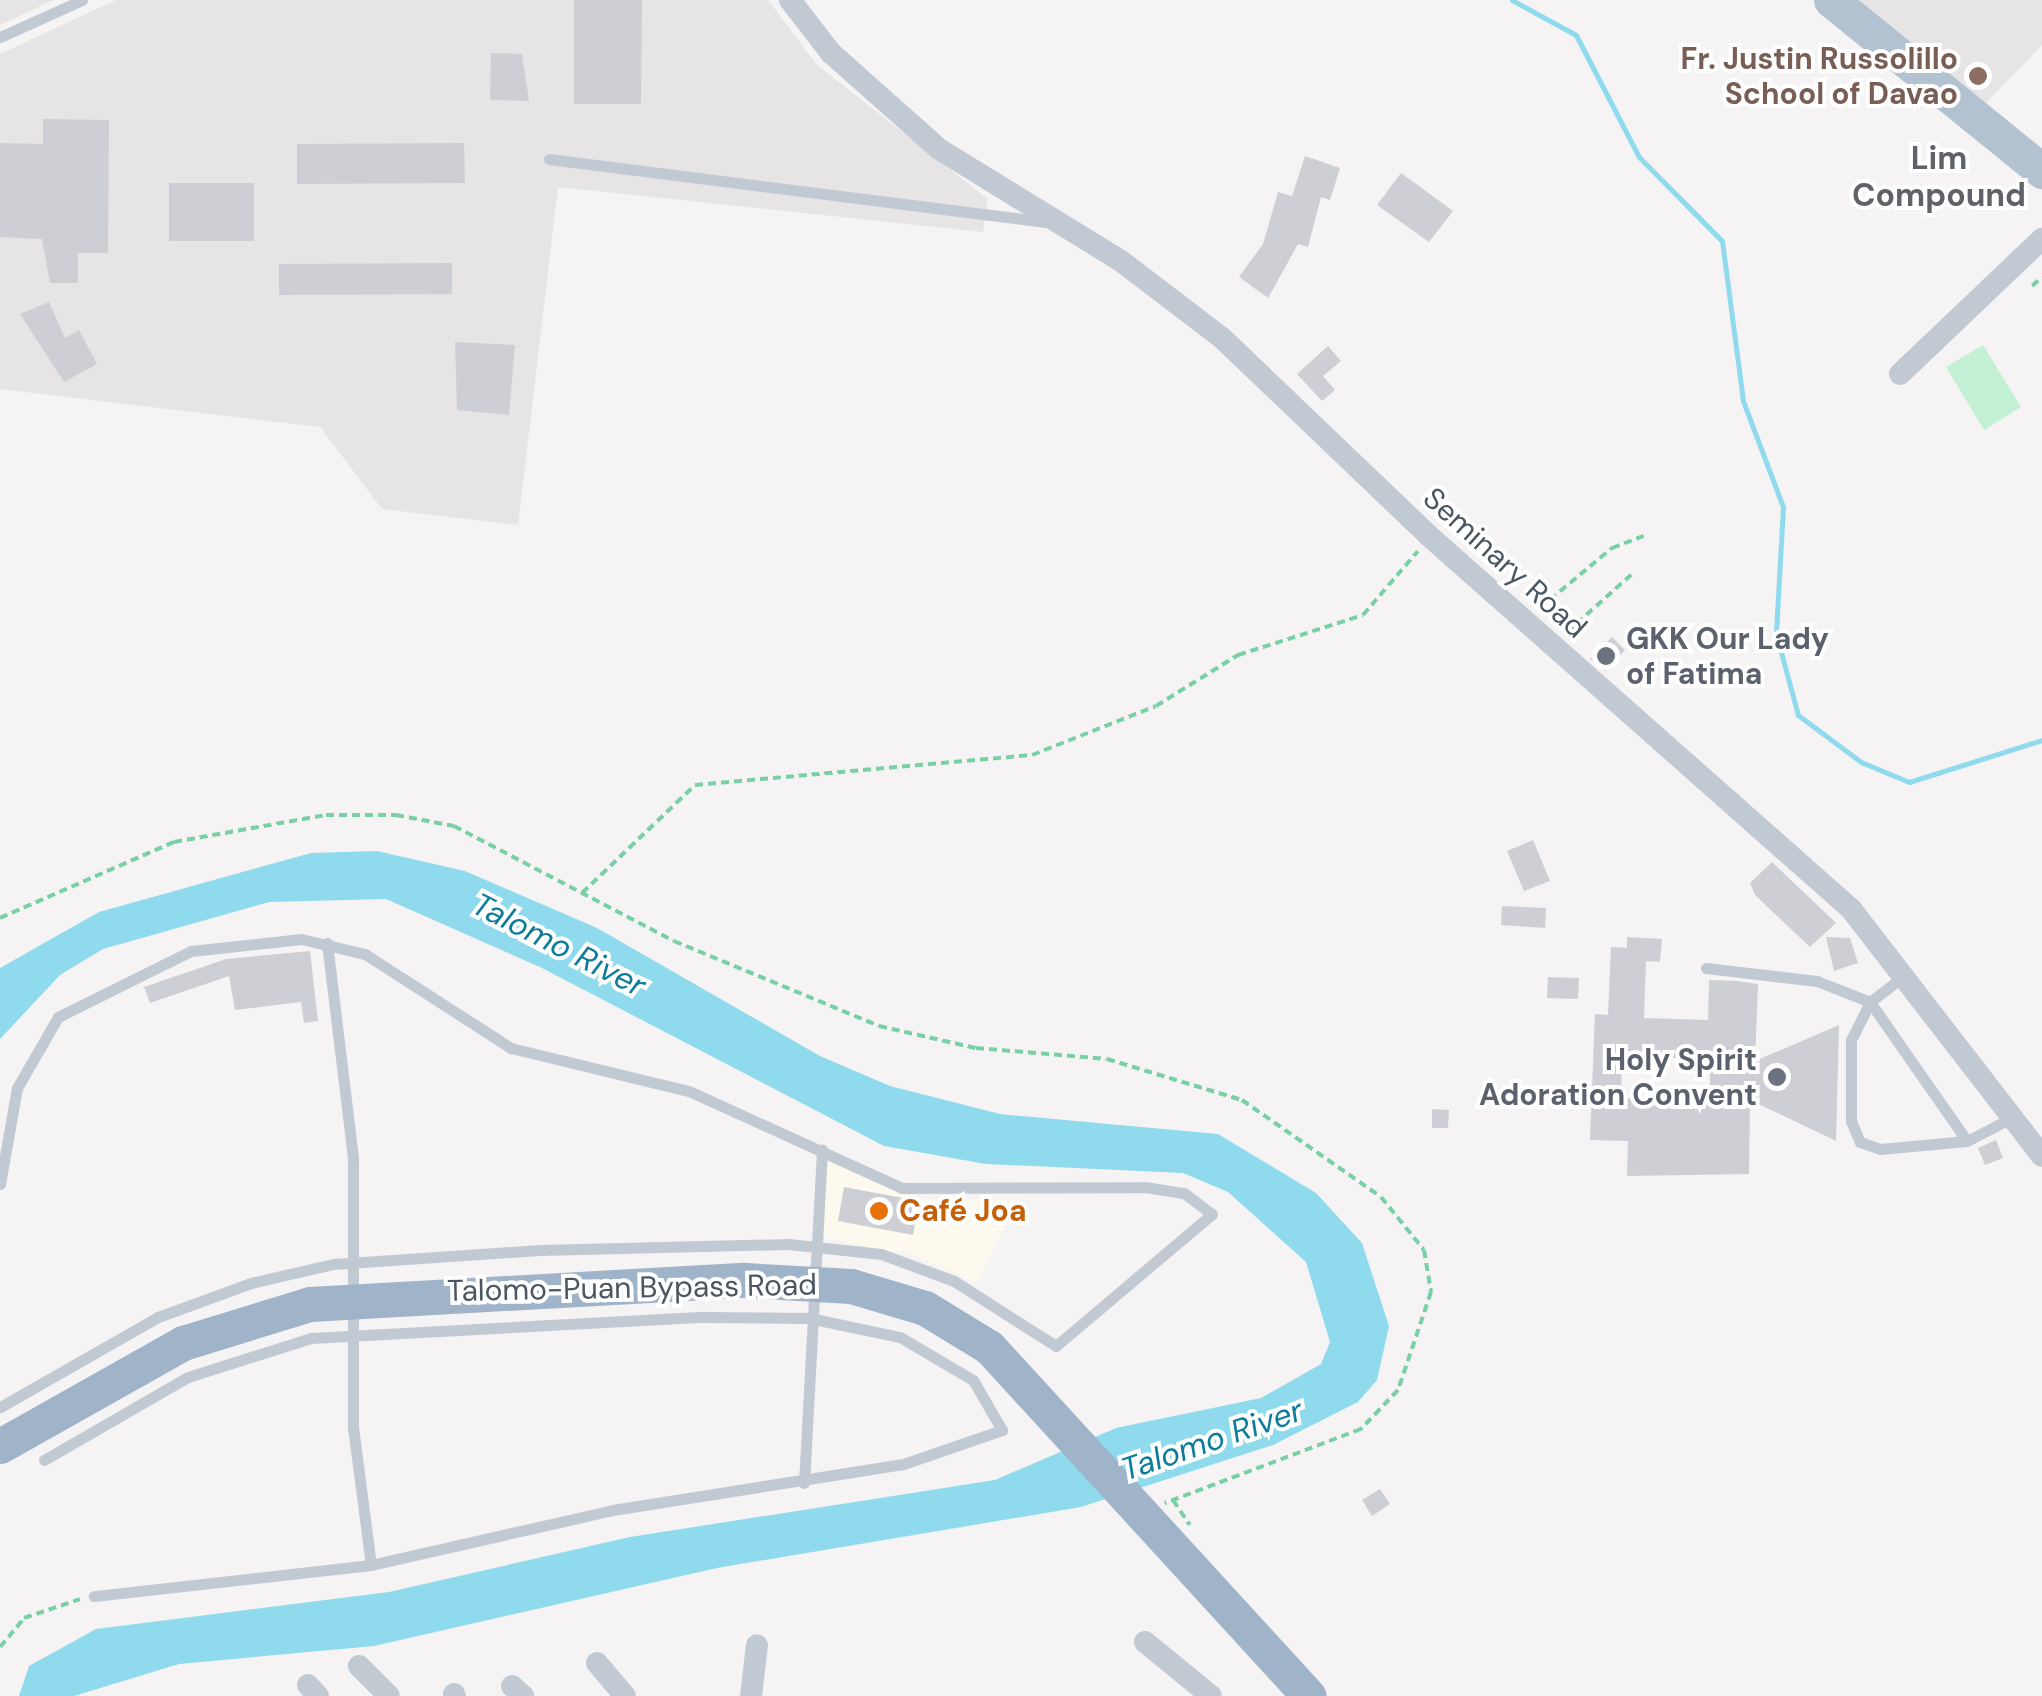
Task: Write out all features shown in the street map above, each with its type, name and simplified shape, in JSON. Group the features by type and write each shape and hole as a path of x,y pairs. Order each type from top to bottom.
{"highway":[{"name":"Talomo-Puan Bypass Road","path":"0,1446 183,1343 356,1297 811,1282 926,1308 989,1347 1309,1696"}],"main road":[{"path":"1831,0 2042,171"}],"street":[{"name":"Seminary Road","path":"790,0 908,124 1222,338 1428,535 1851,909 2042,1156"},
{"path":"1900,374 2042,239"},
{"path":"1145,1642 1211,1696"},
{"path":"751,1696 756,1645"},
{"path":"597,1663 626,1696"},
{"path":"360,1666 389,1696"}],"lane":[{"path":"0,37 82,0"},
{"path":"549,159 1058,224"},
{"path":"0,1184 17,1088 58,1017 191,951 274,939 326,943 365,954 511,1048 689,1091 918,1191 1145,1187 1184,1194 1212,1214 1056,1346 917,1265 813,1244 356,1262 197,1300 0,1407"},
{"path":"326,943 356,1262 355,1461 371,1565"},
{"path":"1706,968 1818,982 1870,1002 1967,1141"},
{"path":"1905,975 1870,1002 1851,1040 1851,1121 1860,1142 1967,1141 2011,1118"},
{"path":"804,1483 809,1318 822,1149"},
{"path":"44,1460 223,1362 355,1332 809,1318 928,1350 973,1380 1002,1430 950,1453 804,1483 613,1510 371,1565 94,1596"}],"path":[{"path":"2032,286 2042,277"},
{"path":"582,893 695,784 1032,755 1156,706 1238,654 1362,615 1428,535"},
{"path":"1524,621 1612,548 1644,536"},
{"path":"1552,645 1631,575"},
{"path":"0,918 174,842 326,814 454,826 582,893 879,1026 976,1048 1107,1059 1242,1100 1380,1197 1432,1270 1398,1390 1346,1437 1173,1500"},
{"path":"0,1647 24,1618 94,1596"}],"shaded area":[{"path":"0,0 54,0 0,25"},
{"path":"116,0 768,0 817,65 988,199 983,232 558,187 518,525 382,509 320,427 0,389 0,54"},
{"name":"Fr. Justin Russolillo School of Davao","path":"1851,0 2042,0 2042,45 1983,106"},
{"path":"828,1161 916,1199 1018,1200 977,1283 912,1255 822,1238"}],"green space":[{"path":"1983,345 2021,407 1984,430 1946,367"}],"water":[{"name":"Talomo River","path":"377,851 465,871 597,928 820,1056 890,1086 1000,1114 1218,1134 1316,1193 1362,1243 1389,1326 1377,1380 1358,1402 1273,1445 1081,1507 717,1568 374,1646 179,1664 74,1696 19,1696 29,1666 96,1629 389,1592 630,1537 995,1480 1116,1428 1261,1398 1321,1364 1330,1342 1306,1262 1228,1192 1183,1173 986,1164 884,1146 542,968 386,899 269,902 103,949 60,975 0,1039 0,968 99,912 311,853"}],"building":[{"path":"574,0 642,0 641,104 574,104"},
{"path":"491,53 522,54 529,101 490,100"},
{"path":"43,119 109,120 108,253 78,253 78,283 50,283 42,239 0,237 0,143 43,144"},
{"path":"464,143 465,183 297,184 297,144"},
{"path":"1305,156 1340,168 1330,200 1321,197 1308,247 1298,244 1268,298 1239,277 1263,244 1278,192 1292,196"},
{"path":"1401,173 1453,211 1429,242 1377,205"},
{"path":"169,183 254,183 254,241 169,241"},
{"path":"452,263 452,294 279,295 279,264"},
{"path":"49,302 65,338 79,330 97,364 64,382 20,314"},
{"path":"455,342 515,345 509,415 457,410"},
{"path":"1328,346 1341,361 1323,376 1335,390 1322,401 1297,374"},
{"name":"GKK Our Lady of Fatima","path":"1612,637 1625,650 1605,671 1590,659"},
{"path":"1533,840 1550,881 1524,891 1507,851"},
{"path":"1772,862 1836,923 1810,947 1755,895 1750,883"},
{"path":"1502,906 1546,908 1545,928 1501,925"},
{"path":"1627,937 1662,939 1660,962 1646,961 1644,1018 1708,1020 1709,980 1758,984 1755,1061 1839,1025 1836,1141 1750,1100 1749,1174 1627,1176 1628,1141 1590,1140 1595,1014 1608,1015 1611,947 1627,948","holes":["1622,1056 1710,1059 1710,1100 1621,1098"]},
{"path":"1826,937 1850,938 1858,963 1834,971"},
{"path":"310,951 318,1021 304,1023 301,1002 235,1010 229,976 150,1003 144,987 226,959"},
{"path":"1548,977 1579,978 1578,999 1547,998"},
{"path":"1432,1109 1449,1110 1448,1128 1432,1128"},
{"path":"1996,1140 2003,1158 1985,1165 1978,1148"},
{"path":"844,1187 919,1201 913,1235 838,1221"},
{"path":"1380,1489 1390,1504 1372,1516 1362,1500"}],"waterway":[{"path":"1512,0 1576,35 1639,157 1722,241 1743,401 1783,507 1776,634 1798,715 1861,762 1909,782 2042,740"}],"place":[{"name":"Fr. Justin Russolillo School of Davao","path":"1978,76"},
{"name":"GKK Our Lady of Fatima","path":"1606,656"},
{"name":"Holy Spirit Adoration Convent","path":"1777,1077"},
{"name":"Café Joa","path":"879,1211"}],"district":[{"name":"Lim Compound","path":"1939,178"}]}
